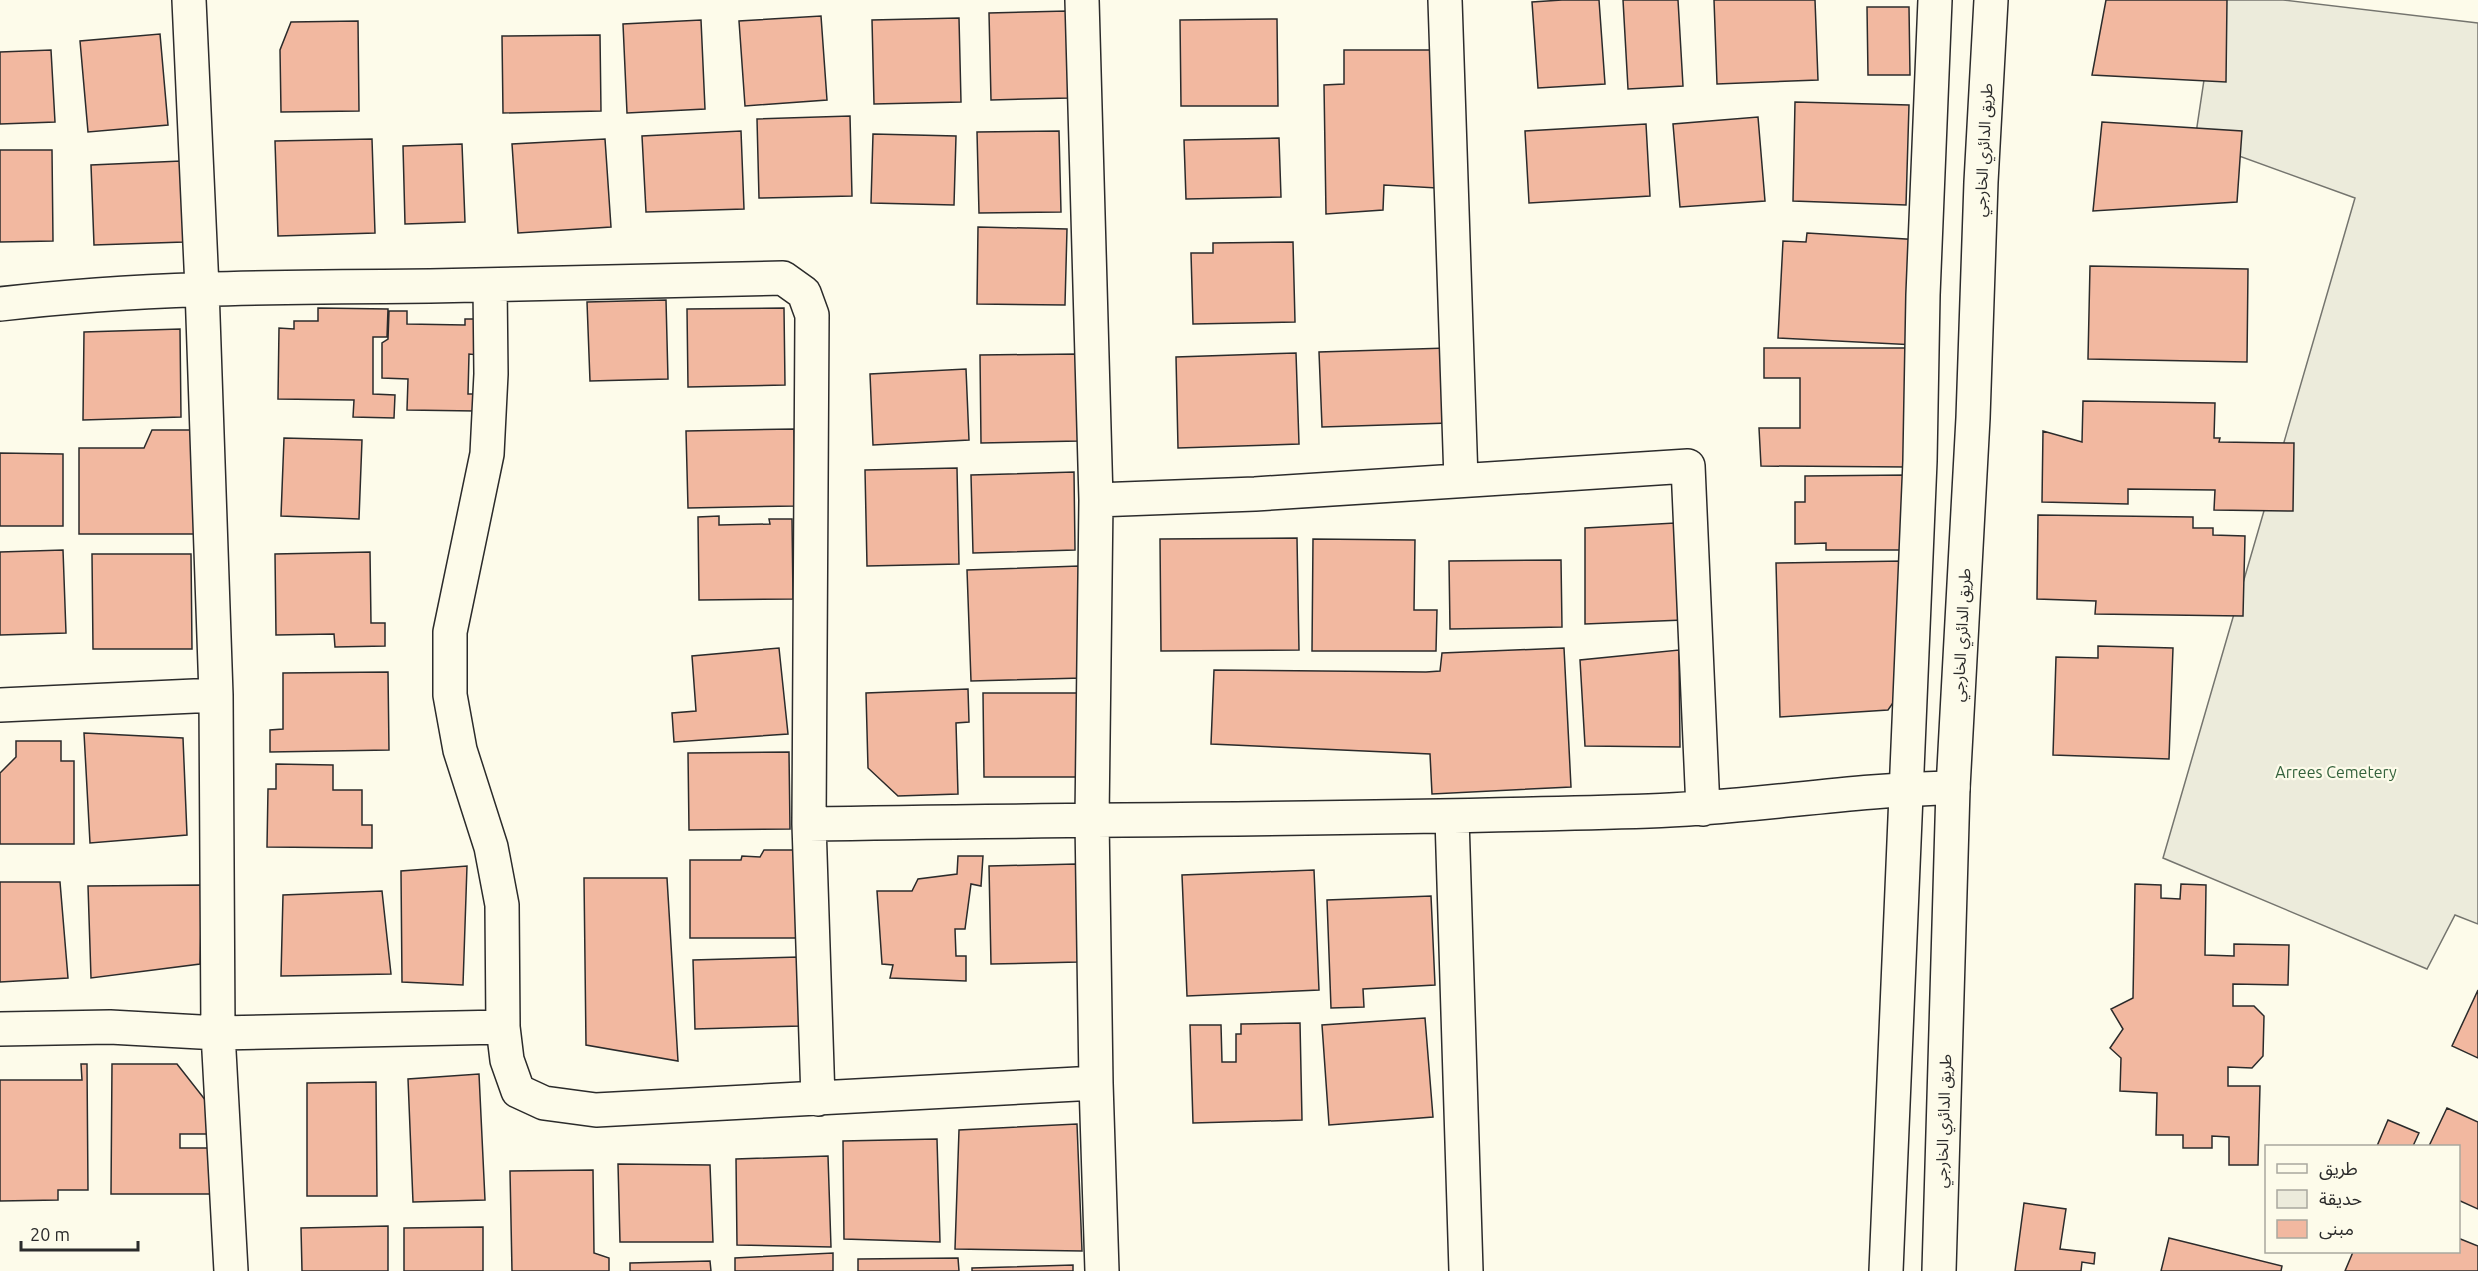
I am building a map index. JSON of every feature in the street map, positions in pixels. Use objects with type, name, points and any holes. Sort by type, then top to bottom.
[{"type":"street","points":[[189,0],[202,288],[216,695],[218,1033],[231,1271]]},
{"type":"street","points":[[1082,0],[1096,500],[1092,819],[1095,1083],[1102,1271]]},
{"type":"street","points":[[1444,0],[1461,480]]},
{"type":"street","points":[[1886,1271],[1907,789],[1935,0]]},
{"type":"street","name":"طريق الدائري الخارجي","points":[[1939,1271],[1953,788],[1973,418],[1981,182],[1991,0]]},
{"type":"street","points":[[0,304],[57,297],[202,288],[490,285],[783,278],[804,293],[812,315],[810,824],[818,1099]]},
{"type":"street","points":[[490,285],[491,374],[488,454],[450,632],[450,695],[460,750],[491,847],[502,905],[503,1027],[507,1060],[518,1091],[544,1103],[596,1110],[1095,1083]]},
{"type":"street","points":[[1096,500],[1256,494],[1688,465],[1703,809]]},
{"type":"street","points":[[0,705],[216,695]]},
{"type":"street","points":[[810,824],[1092,819],[1452,818],[1703,809],[1907,789],[1953,788]]},
{"type":"street","points":[[1452,818],[1466,1271]]},
{"type":"street","points":[[0,1029],[110,1027],[218,1033],[503,1027]]},
{"type":"green space","name":"Arrees Cemetery","points":[[2216,0],[2283,0],[2478,23],[2478,924],[2455,915],[2427,969],[2163,858],[2355,198],[2195,140]]},
{"type":"building","points":[[1599,0],[1605,84],[1538,88],[1532,2]]},
{"type":"building","points":[[1623,0],[1678,0],[1683,86],[1628,89]]},
{"type":"building","points":[[1714,0],[1815,0],[1818,80],[1717,84]]},
{"type":"building","points":[[2106,0],[2227,0],[2226,82],[2092,75]]},
{"type":"building","points":[[1867,7],[1909,7],[1910,75],[1868,75]]},
{"type":"building","points":[[1067,11],[1069,98],[991,100],[989,13]]},
{"type":"building","points":[[821,16],[827,100],[745,106],[739,21]]},
{"type":"building","points":[[959,18],[961,102],[874,104],[872,20]]},
{"type":"building","points":[[1277,19],[1278,106],[1181,106],[1180,20]]},
{"type":"building","points":[[701,20],[705,109],[627,113],[623,24]]},
{"type":"building","points":[[358,21],[359,111],[281,112],[280,50],[291,22]]},
{"type":"building","points":[[160,34],[168,125],[88,132],[80,41]]},
{"type":"building","points":[[600,35],[601,111],[503,113],[502,36]]},
{"type":"building","points":[[51,50],[55,122],[0,124],[0,52]]},
{"type":"building","points":[[1344,50],[1436,50],[1437,188],[1384,185],[1383,210],[1326,214],[1324,85],[1344,84]]},
{"type":"building","points":[[1795,102],[1909,105],[1906,205],[1793,201]]},
{"type":"building","points":[[850,116],[852,196],[759,198],[757,119]]},
{"type":"building","points":[[1758,117],[1765,201],[1680,207],[1673,124]]},
{"type":"building","points":[[2102,122],[2242,131],[2237,202],[2093,211]]},
{"type":"building","points":[[1646,124],[1650,196],[1529,203],[1525,131]]},
{"type":"building","points":[[741,131],[744,209],[646,212],[642,136]]},
{"type":"building","points":[[1059,131],[1061,212],[979,213],[977,132]]},
{"type":"building","points":[[873,134],[956,136],[954,205],[871,203]]},
{"type":"building","points":[[1279,138],[1281,197],[1186,199],[1184,140]]},
{"type":"building","points":[[372,139],[375,233],[278,236],[275,141]]},
{"type":"building","points":[[605,139],[611,227],[518,233],[512,144]]},
{"type":"building","points":[[462,144],[465,222],[405,224],[403,146]]},
{"type":"building","points":[[0,150],[52,150],[53,241],[0,242]]},
{"type":"building","points":[[181,161],[184,242],[94,245],[91,165]]},
{"type":"building","points":[[978,227],[1067,229],[1065,305],[977,304]]},
{"type":"building","points":[[1807,233],[1922,240],[1916,345],[1778,338],[1783,241],[1806,242]]},
{"type":"building","points":[[1293,242],[1295,322],[1193,324],[1191,253],[1213,253],[1213,243]]},
{"type":"building","points":[[2090,266],[2248,269],[2247,362],[2088,359]]},
{"type":"building","points":[[666,300],[668,379],[590,381],[587,302]]},
{"type":"building","points":[[318,308],[388,309],[387,337],[373,337],[373,394],[395,395],[394,418],[353,417],[354,400],[278,399],[279,328],[294,329],[294,321],[318,321]]},
{"type":"building","points":[[784,308],[785,385],[688,387],[687,309]]},
{"type":"building","points":[[389,311],[407,311],[407,324],[465,325],[465,319],[480,319],[479,355],[469,354],[468,394],[475,394],[475,411],[407,410],[408,379],[382,378],[382,343],[388,339]]},
{"type":"building","points":[[180,329],[181,417],[83,420],[84,332]]},
{"type":"building","points":[[1447,348],[1449,423],[1322,427],[1319,352]]},
{"type":"building","points":[[1764,348],[1908,348],[1908,467],[1761,466],[1759,428],[1800,428],[1800,378],[1764,378]]},
{"type":"building","points":[[1296,353],[1299,444],[1178,448],[1176,357]]},
{"type":"building","points":[[1078,354],[1079,441],[981,443],[980,355]]},
{"type":"building","points":[[966,369],[969,440],[873,445],[870,374]]},
{"type":"building","points":[[2083,401],[2215,403],[2214,438],[2220,438],[2219,442],[2294,443],[2293,511],[2214,510],[2215,490],[2128,489],[2128,504],[2042,502],[2043,431],[2082,442]]},
{"type":"building","points":[[794,429],[795,506],[688,508],[686,431]]},
{"type":"building","points":[[152,430],[195,430],[195,534],[79,534],[79,448],[144,448]]},
{"type":"building","points":[[284,438],[362,440],[359,519],[281,516]]},
{"type":"building","points":[[0,453],[63,454],[63,526],[0,526]]},
{"type":"building","points":[[957,468],[959,564],[867,566],[865,470]]},
{"type":"building","points":[[1074,472],[1075,550],[973,553],[971,475]]},
{"type":"building","points":[[1908,475],[1908,550],[1826,550],[1826,543],[1795,544],[1795,502],[1805,502],[1805,476]]},
{"type":"building","points":[[2038,515],[2193,517],[2193,528],[2213,528],[2213,535],[2245,536],[2243,616],[2095,614],[2096,601],[2037,599]]},
{"type":"building","points":[[719,516],[719,525],[770,524],[769,519],[792,519],[793,599],[699,600],[698,517]]},
{"type":"building","points":[[1675,523],[1683,620],[1585,624],[1585,528]]},
{"type":"building","points":[[1297,538],[1299,650],[1161,651],[1160,539]]},
{"type":"building","points":[[1313,539],[1415,540],[1414,610],[1437,610],[1436,651],[1312,651]]},
{"type":"building","points":[[63,550],[66,633],[0,635],[0,552]]},
{"type":"building","points":[[370,552],[371,623],[385,623],[385,646],[335,647],[334,634],[276,635],[275,554]]},
{"type":"building","points":[[92,554],[191,554],[192,649],[93,649]]},
{"type":"building","points":[[1561,560],[1562,627],[1450,629],[1449,561]]},
{"type":"building","points":[[1904,561],[1904,687],[1888,710],[1780,717],[1776,563]]},
{"type":"building","points":[[1079,566],[1082,678],[971,681],[967,570]]},
{"type":"building","points":[[2098,646],[2173,648],[2169,759],[2053,755],[2056,657],[2098,658]]},
{"type":"building","points":[[779,648],[788,734],[674,742],[672,713],[696,711],[692,656]]},
{"type":"building","points":[[1564,648],[1571,787],[1432,794],[1430,754],[1211,744],[1214,670],[1426,672],[1440,671],[1442,653]]},
{"type":"building","points":[[1679,650],[1680,747],[1585,746],[1580,660]]},
{"type":"building","points":[[388,672],[389,750],[270,752],[270,730],[283,729],[283,673]]},
{"type":"building","points":[[968,689],[969,722],[956,723],[958,794],[898,796],[868,768],[866,693]]},
{"type":"building","points":[[983,693],[1078,693],[1079,777],[984,777]]},
{"type":"building","points":[[84,733],[183,738],[187,835],[90,843]]},
{"type":"building","points":[[16,741],[61,741],[61,761],[74,761],[74,844],[0,844],[0,773],[16,757]]},
{"type":"building","points":[[789,752],[790,829],[689,830],[688,753]]},
{"type":"building","points":[[276,764],[333,765],[333,790],[362,790],[362,825],[372,825],[372,848],[267,847],[268,789],[276,789]]},
{"type":"building","points":[[764,850],[795,850],[796,938],[690,938],[690,860],[741,860],[742,856],[760,857]]},
{"type":"building","points":[[958,856],[983,856],[981,886],[971,884],[965,929],[955,929],[956,956],[966,956],[966,981],[890,978],[893,965],[882,964],[877,891],[912,891],[918,879],[957,874]]},
{"type":"building","points":[[1076,864],[1078,962],[991,964],[989,866]]},
{"type":"building","points":[[467,866],[463,985],[402,982],[401,871]]},
{"type":"building","points":[[1314,870],[1319,990],[1187,996],[1182,875]]},
{"type":"building","points":[[584,878],[667,878],[678,1061],[586,1045]]},
{"type":"building","points":[[0,882],[60,882],[68,978],[0,982]]},
{"type":"building","points":[[2135,884],[2161,885],[2161,898],[2180,899],[2181,884],[2206,885],[2205,955],[2234,956],[2234,944],[2289,945],[2288,985],[2233,984],[2233,1006],[2254,1006],[2264,1016],[2263,1056],[2252,1068],[2228,1067],[2228,1086],[2260,1086],[2258,1165],[2229,1165],[2229,1137],[2212,1136],[2212,1148],[2183,1148],[2183,1135],[2156,1135],[2157,1093],[2120,1091],[2121,1058],[2110,1048],[2123,1029],[2111,1009],[2133,998]]},
{"type":"building","points":[[202,885],[200,964],[91,978],[88,886]]},
{"type":"building","points":[[382,891],[391,974],[281,976],[283,895]]},
{"type":"building","points":[[1431,896],[1435,985],[1363,989],[1364,1007],[1331,1008],[1327,900]]},
{"type":"building","points":[[799,957],[801,1026],[695,1029],[693,960]]},
{"type":"building","points":[[2478,990],[2478,1058],[2452,1046]]},
{"type":"building","points":[[1425,1018],[1433,1117],[1329,1125],[1322,1025]]},
{"type":"building","points":[[1300,1023],[1302,1120],[1193,1123],[1190,1025],[1221,1025],[1222,1062],[1236,1062],[1236,1034],[1241,1034],[1241,1024]]},
{"type":"building","points":[[81,1064],[87,1064],[88,1190],[58,1190],[58,1200],[0,1201],[0,1080],[82,1080]]},
{"type":"building","points":[[112,1064],[177,1064],[210,1106],[210,1134],[180,1134],[180,1148],[212,1148],[212,1194],[111,1194]]},
{"type":"building","points":[[479,1074],[485,1200],[413,1202],[408,1079]]},
{"type":"building","points":[[376,1082],[377,1196],[307,1196],[307,1083]]},
{"type":"building","points":[[2447,1108],[2478,1122],[2478,1209],[2460,1201],[2460,1145],[2429,1145]]},
{"type":"building","points":[[2388,1120],[2419,1133],[2413,1145],[2377,1145]]},
{"type":"building","points":[[1077,1124],[1082,1251],[955,1249],[959,1130]]},
{"type":"building","points":[[937,1139],[940,1242],[844,1239],[843,1141]]},
{"type":"building","points":[[828,1156],[831,1247],[737,1245],[736,1159]]},
{"type":"building","points":[[618,1164],[710,1165],[713,1242],[620,1242]]},
{"type":"building","points":[[593,1170],[594,1253],[609,1258],[609,1271],[512,1271],[510,1171]]},
{"type":"building","points":[[2024,1203],[2066,1209],[2060,1249],[2095,1253],[2094,1264],[2082,1262],[2081,1271],[2015,1271]]},
{"type":"building","points":[[388,1226],[388,1271],[302,1271],[301,1228]]},
{"type":"building","points":[[483,1227],[483,1271],[404,1271],[404,1228]]},
{"type":"building","points":[[2169,1238],[2282,1266],[2281,1271],[2161,1271]]},
{"type":"building","points":[[2460,1239],[2478,1246],[2478,1271],[2345,1271],[2353,1253],[2460,1253]]},
{"type":"building","points":[[833,1253],[833,1271],[735,1271],[735,1258]]},
{"type":"building","points":[[958,1258],[959,1271],[858,1271],[858,1259]]},
{"type":"building","points":[[710,1261],[711,1271],[630,1271],[630,1263]]},
{"type":"building","points":[[1073,1265],[1073,1271],[972,1271],[972,1268]]}]
